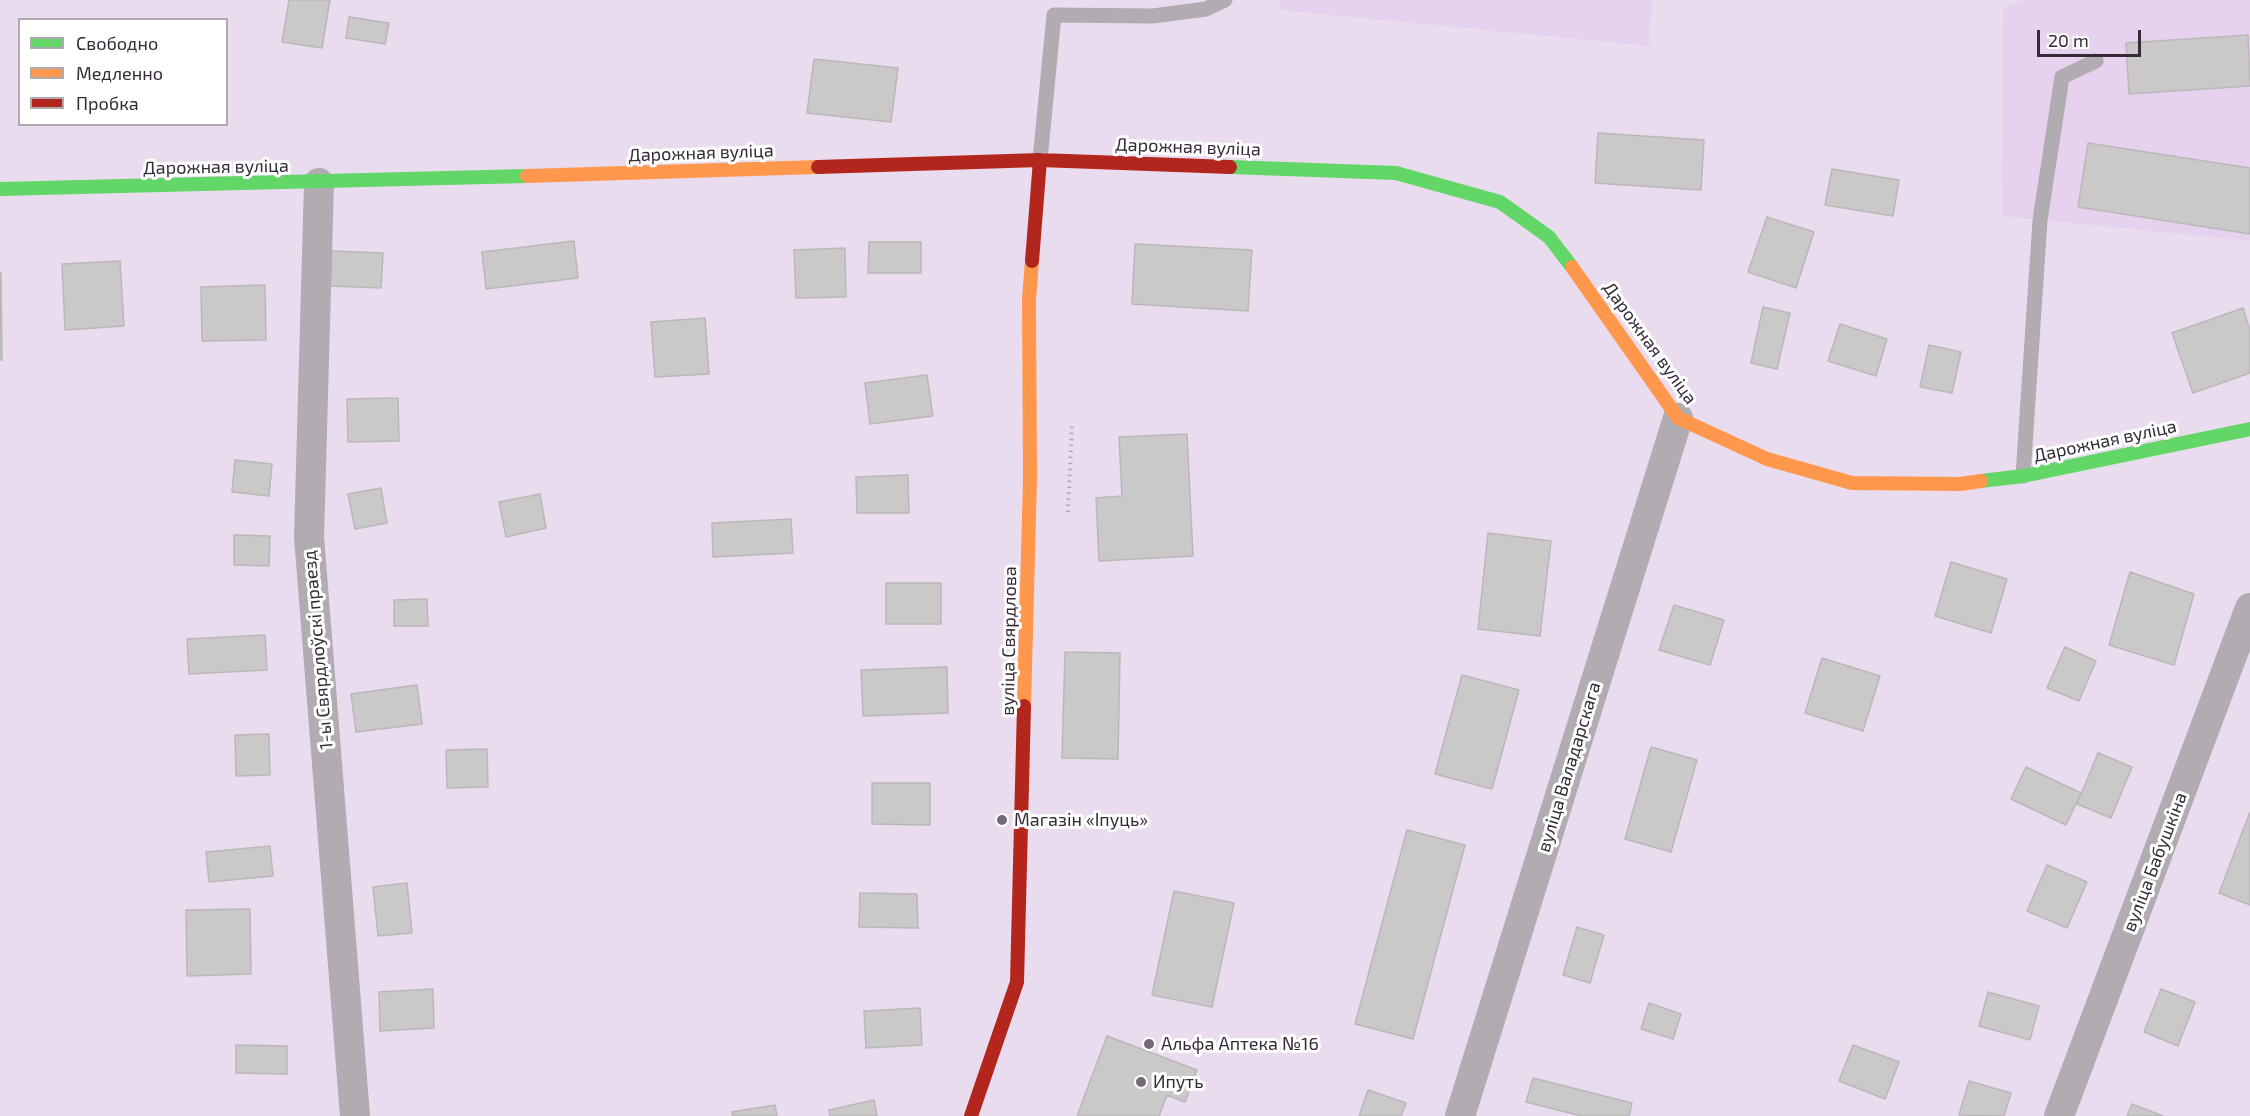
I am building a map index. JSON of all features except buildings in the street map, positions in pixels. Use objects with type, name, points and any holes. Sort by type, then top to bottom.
[{"type":"street","name":"Дарожная вуліца","points":[[0,189],[319,183],[1040,160],[1396,173],[1500,202],[1549,237],[1583,281],[1678,418],[1767,459],[1852,483],[1960,484],[2023,476],[2250,429]]},
{"type":"street","name":"вуліца Свярдлова","points":[[971,1116],[1017,982],[1030,489],[1029,299],[1040,160]]},
{"type":"street","name":"1-ы Свярдлоўскі праезд","points":[[319,183],[309,537],[355,1116]]},
{"type":"street","name":"вуліца Валадарскага","points":[[1460,1116],[1678,418]]},
{"type":"street","name":"вуліца Бабушкіна","points":[[2059,1116],[2250,608]]},
{"type":"lane","points":[[1040,160],[1054,15],[1048,0]]},
{"type":"lane","points":[[1054,15],[1153,16],[1206,9],[1225,0]]},
{"type":"lane","points":[[2023,476],[2040,220],[2062,77],[2096,61]]},
{"type":"path","points":[[1068,512],[1072,426]]},
{"type":"shaded area","points":[[1280,0],[1652,0],[1649,46],[1280,10]]},
{"type":"shaded area","points":[[2023,0],[2250,0],[2250,241],[2002,216],[2003,9]]},
{"type":"traffic: fast","points":[[1230,167],[1396,173],[1500,202],[1549,237],[1572,267]]},
{"type":"traffic: fast","points":[[0,189],[527,176]]},
{"type":"traffic: fast","points":[[1981,481],[2023,476],[2250,429]]},
{"type":"traffic: slow","points":[[527,176],[818,167]]},
{"type":"traffic: slow","points":[[1024,706],[1030,478],[1029,299],[1032,261]]},
{"type":"traffic: slow","points":[[1572,267],[1678,418],[1767,459],[1852,483],[1960,484],[1981,481]]},
{"type":"traffic: jam","points":[[818,167],[1040,160],[1230,167]]},
{"type":"traffic: jam","points":[[1032,261],[1040,160]]},
{"type":"traffic: jam","points":[[971,1116],[1017,982],[1024,706]]},
{"type":"place","name":"Магазін «Іпуць»","points":[[1002,820]]},
{"type":"place","name":"Альфа Аптека №16","points":[[1149,1044]]},
{"type":"place","name":"Ипуть","points":[[1141,1082]]}]
